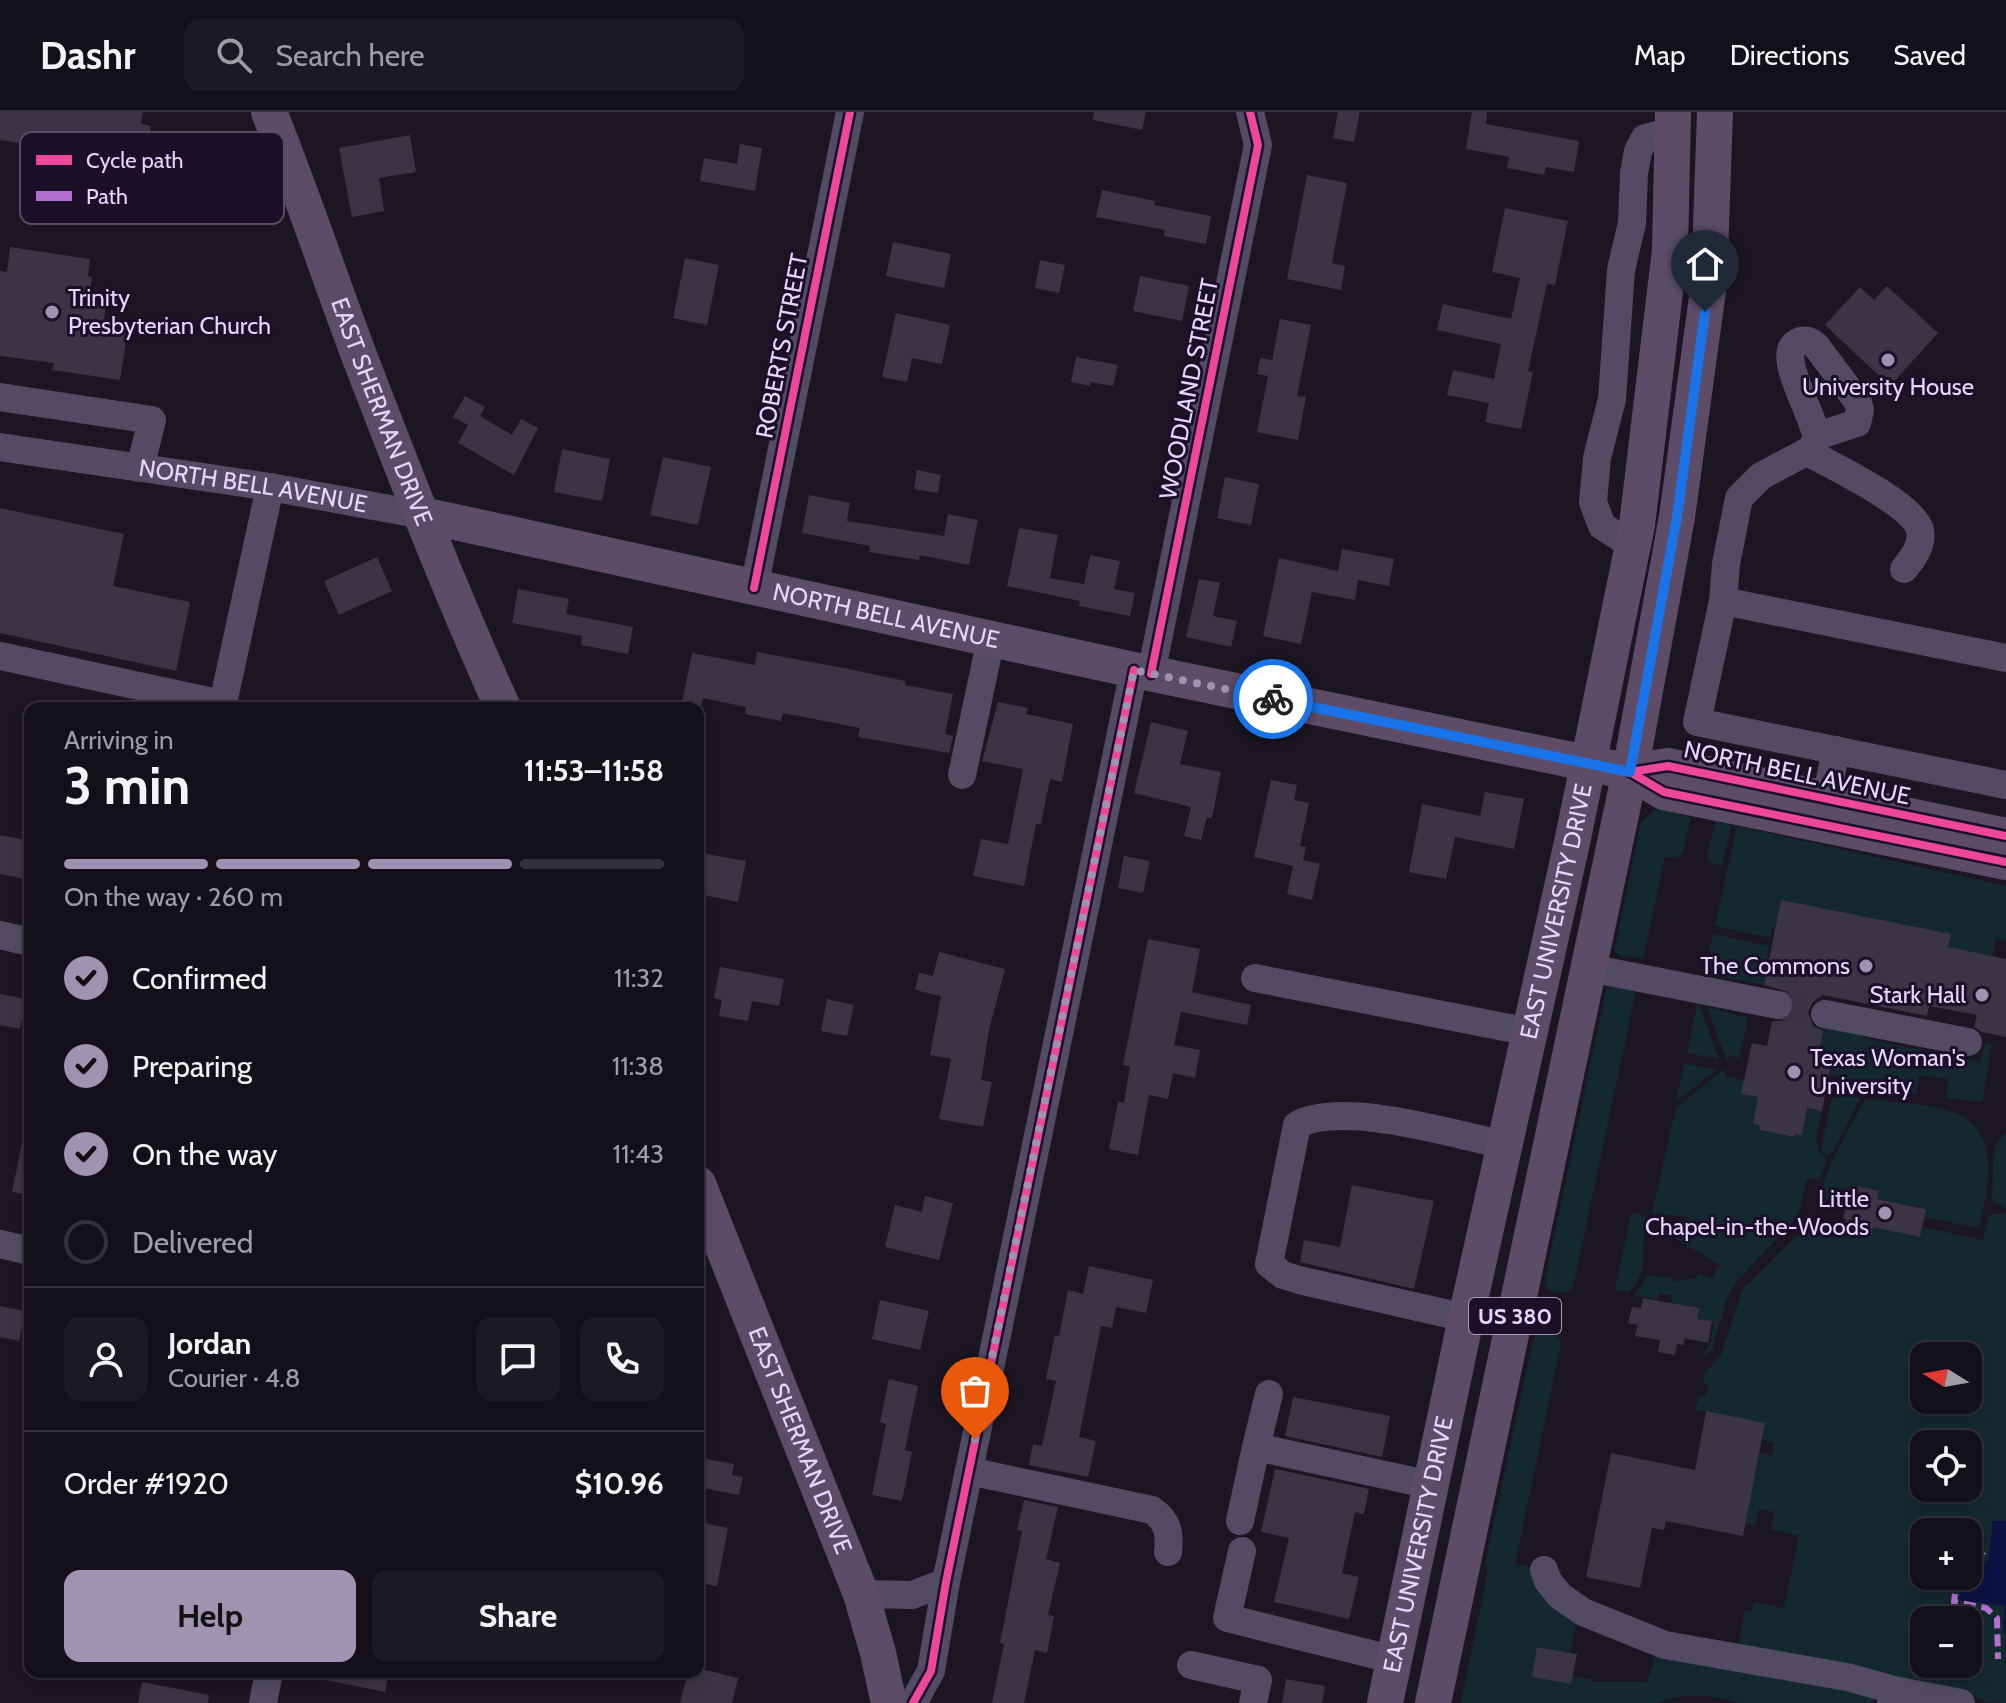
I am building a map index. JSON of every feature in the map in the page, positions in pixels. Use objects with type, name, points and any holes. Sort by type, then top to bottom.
[{"type":"main road","name":"EAST SHERMAN DRIVE","points":[[269,112],[277,132]]},
{"type":"main road","name":"EAST UNIVERSITY DRIVE","points":[[1433,1703],[1630,772],[1677,517],[1709,283],[1715,112]]},
{"type":"main road","name":"EAST UNIVERSITY DRIVE","points":[[1385,1703],[1466,1318],[1589,763],[1632,545],[1670,250],[1673,122]]},
{"type":"main road","name":"EAST SHERMAN DRIVE","points":[[284,149],[360,356],[501,702]]},
{"type":"main road","name":"NORTH BELL AVENUE","points":[[423,515],[1142,672],[1589,763],[1630,772],[1664,792],[2006,862]]},
{"type":"main road","name":"NORTH BELL AVENUE","points":[[1630,772],[1668,766],[2006,836]]},
{"type":"main road","name":"EAST SHERMAN DRIVE","points":[[704,1199],[861,1594],[889,1703]]},
{"type":"street","name":"ROBERTS STREET","points":[[754,588],[850,112]]},
{"type":"street","name":"WOODLAND STREET","points":[[913,1703],[931,1671],[969,1471],[1258,145],[1250,112]]},
{"type":"street","points":[[1632,545],[1602,526],[1593,502],[1597,458],[1612,399],[1621,270],[1632,223],[1638,151],[1645,138],[1673,122]]},
{"type":"street","points":[[0,397],[152,420],[140,468]]},
{"type":"street","points":[[1904,569],[1919,544],[1920,530],[1913,517],[1812,444],[1761,476],[1739,498],[1726,564],[1723,601],[1697,722],[2006,785]]},
{"type":"street","name":"NORTH BELL AVENUE","points":[[0,447],[270,487],[423,515]]},
{"type":"street","points":[[223,702],[270,487]]},
{"type":"street","points":[[1723,601],[2006,658]]},
{"type":"street","points":[[962,775],[991,639]]},
{"type":"street","points":[[0,656],[204,702]]},
{"type":"street","points":[[1826,799],[1836,750]]},
{"type":"street","points":[[0,935],[24,941]]},
{"type":"street","points":[[1589,968],[1778,1005]]},
{"type":"street","points":[[1255,978],[1530,1032]]},
{"type":"street","points":[[1825,1014],[1968,1042]]},
{"type":"street","points":[[1466,1318],[1299,1280],[1283,1275],[1269,1264],[1297,1125],[1309,1119],[1332,1115],[1362,1116],[1505,1145]]},
{"type":"street","points":[[0,1244],[24,1250]]},
{"type":"street","points":[[1240,1521],[1269,1394]]},
{"type":"street","points":[[1256,1447],[1431,1485]]},
{"type":"street","points":[[969,1471],[1152,1510],[1161,1516],[1166,1525],[1168,1552]]},
{"type":"street","points":[[1242,1551],[1227,1618],[1395,1660]]},
{"type":"street","points":[[1544,1570],[1560,1596],[1583,1612],[1665,1645],[1847,1677],[1892,1697],[1961,1703]]},
{"type":"street","points":[[861,1594],[912,1595],[946,1582]]},
{"type":"street","points":[[1191,1665],[1258,1680],[1253,1703]]},
{"type":"street","points":[[263,1703],[268,1678]]},
{"type":"shaded area","points":[[1657,808],[1691,817],[1683,853],[1677,858],[1665,857],[1643,958],[1621,956],[1614,952],[1641,822]]},
{"type":"shaded area","points":[[1715,821],[1731,825],[1722,866],[1709,862],[1707,857]]},
{"type":"shaded area","points":[[1737,826],[2006,886],[2006,941],[1996,939],[1992,957],[1947,953],[1950,934],[1781,901],[1770,938],[1715,926]]},
{"type":"shaded area","points":[[1713,934],[1769,946],[1764,985],[1705,974]]},
{"type":"shaded area","points":[[1610,986],[1636,991],[1572,1289],[1565,1293],[1547,1290],[1545,1279],[1606,990]]},
{"type":"shaded area","points":[[1697,1005],[1700,1006],[1719,1059],[1687,1053]]},
{"type":"shaded area","points":[[1707,1007],[1748,1018],[1739,1058],[1729,1055],[1727,1062]]},
{"type":"shaded area","points":[[1817,1025],[1864,1031],[1863,1038],[1980,1062],[1985,1043],[1992,1044],[1982,1102],[1946,1098],[1948,1079],[1919,1075],[1917,1094],[1840,1081],[1840,1077],[1829,1074],[1832,1059],[1818,1056],[1823,1029]]},
{"type":"shaded area","points":[[1684,1063],[1717,1070],[1676,1101]]},
{"type":"shaded area","points":[[1723,1070],[1725,1076],[1744,1080],[1742,1094],[1758,1097],[1753,1124],[1760,1126],[1759,1130],[1771,1133],[1772,1128],[1794,1137],[1807,1108],[1822,1111],[1815,1143],[1820,1154],[1827,1159],[1820,1180],[1807,1178],[1798,1216],[1736,1282],[1727,1298],[1712,1350],[1703,1356],[1710,1345],[1714,1322],[1697,1319],[1698,1308],[1671,1303],[1672,1295],[1659,1293],[1657,1300],[1639,1295],[1634,1299],[1647,1275],[1670,1278],[1676,1282],[1696,1278],[1698,1273],[1713,1279],[1716,1268],[1722,1266],[1676,1239],[1688,1217],[1652,1213],[1676,1108]]},
{"type":"shaded area","points":[[1837,1094],[1860,1098],[1833,1152],[1824,1155],[1821,1149],[1832,1098],[1836,1098]]},
{"type":"shaded area","points":[[1865,1100],[1934,1107],[1955,1113],[1980,1133],[1986,1147],[1988,1180],[1979,1228],[1924,1217],[1926,1208],[1877,1199],[1879,1191],[1852,1185],[1846,1204],[1829,1201],[1823,1190],[1828,1171]]},
{"type":"shaded area","points":[[2005,1133],[2006,1209],[1992,1200],[1994,1147]]},
{"type":"shaded area","points":[[1631,1213],[1646,1216],[1640,1276],[1628,1292],[1615,1289]]},
{"type":"shaded area","points":[[2006,1214],[2006,1521],[1993,1521],[1989,1558],[1982,1568],[1982,1518],[1910,1518],[1910,1590],[1961,1590],[1960,1600],[2006,1606],[2003,1631],[2006,1630],[2006,1703],[1987,1702],[1967,1693],[1738,1649],[1745,1610],[1752,1610],[1754,1602],[1784,1608],[1799,1536],[1771,1529],[1775,1512],[1759,1509],[1755,1526],[1745,1523],[1759,1453],[1772,1455],[1774,1443],[1762,1440],[1765,1423],[1695,1410],[1699,1397],[1705,1396],[1709,1388],[1704,1382],[1704,1374],[1721,1355],[1743,1289],[1810,1223],[1871,1234],[1873,1227],[1920,1236],[1923,1227],[1983,1240],[1989,1215]]},
{"type":"shaded area","points":[[1539,1332],[1558,1337],[1561,1343],[1515,1564],[1544,1570],[1578,1612],[1570,1653],[1538,1647],[1532,1677],[1571,1684],[1573,1676],[1591,1679],[1591,1682],[1647,1682],[1658,1650],[1851,1684],[1874,1699],[1872,1703],[1738,1703],[1698,1696],[1677,1697],[1658,1703],[1461,1703],[1487,1576],[1486,1559],[1533,1340]]},
{"type":"shaded area","points":[[1993,1521],[2006,1521],[2006,1630],[2003,1633],[2005,1606],[1960,1600],[1961,1590],[1982,1590],[1982,1568],[1989,1558]]},
{"type":"building","points":[[0,112],[143,112],[141,124],[151,126],[150,132],[20,132],[20,143],[0,140]]},
{"type":"building","points":[[1094,112],[1146,112],[1142,130],[1093,120]]},
{"type":"building","points":[[1338,112],[1360,112],[1354,142],[1333,138]]},
{"type":"building","points":[[1472,112],[1487,112],[1486,124],[1579,141],[1574,172],[1546,167],[1544,175],[1507,168],[1509,157],[1466,149]]},
{"type":"building","points":[[410,135],[416,172],[379,178],[384,211],[352,217],[339,148]]},
{"type":"building","points":[[740,144],[762,148],[755,191],[700,181],[704,158],[737,164]]},
{"type":"building","points":[[1307,175],[1347,183],[1332,263],[1345,266],[1341,290],[1287,279]]},
{"type":"building","points":[[1102,190],[1155,201],[1154,205],[1211,216],[1206,244],[1164,236],[1165,230],[1096,217]]},
{"type":"building","points":[[1505,208],[1568,221],[1555,285],[1547,284],[1528,371],[1533,372],[1521,429],[1485,422],[1489,403],[1447,395],[1453,370],[1494,379],[1501,344],[1437,330],[1443,304],[1511,319],[1520,278],[1492,272]]},
{"type":"building","points":[[893,242],[951,254],[944,288],[886,276]]},
{"type":"building","name":"Trinity Presbyterian Church","points":[[10,247],[90,259],[88,276],[92,277],[88,303],[106,306],[104,319],[129,322],[120,380],[52,370],[54,363],[0,356],[0,271],[7,272]]},
{"type":"building","points":[[685,258],[719,265],[707,325],[673,318]]},
{"type":"building","points":[[1040,260],[1065,265],[1059,293],[1035,288]]},
{"type":"building","points":[[1140,276],[1189,286],[1182,321],[1133,311]]},
{"type":"building","name":"University House","points":[[1887,286],[1938,333],[1890,386],[1825,325],[1860,287],[1874,300]]},
{"type":"building","points":[[896,313],[950,325],[942,364],[912,358],[907,382],[882,377]]},
{"type":"building","points":[[1280,319],[1311,325],[1297,396],[1306,397],[1298,440],[1257,432],[1268,376],[1257,374],[1260,358],[1272,360]]},
{"type":"building","points":[[1076,357],[1118,365],[1113,386],[1071,382]]},
{"type":"building","points":[[465,396],[485,407],[480,416],[512,435],[521,419],[538,428],[514,475],[458,443],[468,425],[453,417]]},
{"type":"building","points":[[562,449],[610,459],[602,501],[554,492]]},
{"type":"building","points":[[663,457],[711,467],[698,525],[650,515]]},
{"type":"building","points":[[917,470],[941,475],[938,493],[914,489]]},
{"type":"building","points":[[1225,477],[1259,484],[1251,525],[1217,518]]},
{"type":"building","points":[[809,495],[850,503],[847,521],[944,536],[948,514],[978,520],[969,565],[920,555],[919,560],[869,552],[870,546],[802,533]]},
{"type":"building","points":[[0,508],[124,534],[113,586],[190,602],[176,671],[0,633]]},
{"type":"building","points":[[1019,528],[1058,535],[1050,578],[1084,584],[1090,555],[1120,561],[1114,589],[1135,593],[1130,616],[1079,606],[1080,601],[1007,586]]},
{"type":"building","points":[[1342,549],[1394,559],[1389,586],[1358,580],[1355,600],[1312,592],[1301,644],[1263,636],[1279,558],[1338,571]]},
{"type":"building","points":[[377,557],[392,591],[339,615],[324,581]]},
{"type":"building","points":[[1199,579],[1220,583],[1213,616],[1237,621],[1231,647],[1186,637]]},
{"type":"building","points":[[518,589],[569,599],[566,614],[633,627],[628,654],[581,645],[582,636],[512,623]]},
{"type":"building","points":[[757,652],[905,681],[905,685],[953,694],[945,734],[953,736],[949,753],[858,737],[860,728],[783,713],[781,721],[745,714],[746,707],[703,698],[702,702],[682,702],[692,653],[755,665]]},
{"type":"building","points":[[998,702],[1028,708],[1026,714],[1073,724],[1062,782],[1050,779],[1041,824],[1036,824],[1024,886],[973,876],[981,839],[1008,844],[1023,769],[982,761]]},
{"type":"building","points":[[1151,722],[1188,731],[1180,764],[1221,772],[1212,818],[1207,817],[1201,840],[1184,836],[1191,807],[1134,793]]},
{"type":"building","points":[[1271,780],[1297,785],[1294,800],[1309,803],[1300,846],[1306,847],[1303,860],[1320,864],[1312,900],[1287,894],[1293,866],[1254,857]]},
{"type":"building","points":[[1485,792],[1524,799],[1514,849],[1455,837],[1446,879],[1409,872],[1422,804],[1480,816]]},
{"type":"building","points":[[0,835],[24,840],[24,879],[0,874]]},
{"type":"building","points":[[704,854],[746,861],[738,902],[704,895]]},
{"type":"building","points":[[1124,856],[1150,861],[1143,893],[1118,888]]},
{"type":"building","name":"The Commons","points":[[1781,900],[1951,934],[1948,947],[2006,959],[2006,1037],[1974,1027],[1977,1015],[1929,1006],[1927,1016],[1823,995],[1813,1002],[1808,1012],[1813,1026],[1823,1031],[1818,1056],[1832,1059],[1822,1111],[1807,1108],[1802,1135],[1795,1134],[1795,1137],[1759,1130],[1760,1126],[1753,1124],[1758,1097],[1741,1094],[1752,1043],[1767,1046],[1772,1021],[1784,1021],[1791,1016],[1795,1007],[1789,992],[1764,985]]},
{"type":"building","points":[[1148,939],[1200,949],[1192,992],[1251,1005],[1247,1025],[1181,1012],[1174,1045],[1200,1050],[1195,1078],[1173,1073],[1168,1099],[1149,1095],[1138,1155],[1109,1149],[1118,1102],[1124,1103],[1130,1066],[1123,1065]]},
{"type":"building","points":[[939,952],[1005,969],[989,1030],[981,1080],[992,1082],[983,1127],[939,1119],[951,1059],[930,1055],[941,996],[915,990],[919,973],[933,976]]},
{"type":"building","points":[[720,967],[784,979],[779,1006],[752,1001],[748,1021],[719,1016],[722,1000],[714,998]]},
{"type":"building","points":[[0,994],[24,999],[20,1029],[0,1025]]},
{"type":"building","points":[[827,999],[854,1005],[847,1036],[821,1031]]},
{"type":"building","points":[[22,1143],[24,1143],[24,1194],[12,1192]]},
{"type":"building","points":[[1352,1185],[1434,1201],[1414,1289],[1300,1262],[1304,1240],[1340,1247]]},
{"type":"building","name":"Little Chapel-in-the-Woods","points":[[1852,1185],[1879,1191],[1877,1199],[1926,1209],[1920,1237],[1873,1227],[1872,1234],[1843,1228]]},
{"type":"building","points":[[925,1196],[953,1203],[939,1260],[885,1247],[895,1205],[922,1212]]},
{"type":"building","points":[[1089,1266],[1153,1280],[1146,1313],[1116,1307],[1112,1328],[1101,1326],[1079,1437],[1096,1441],[1088,1477],[1029,1465],[1033,1444],[1042,1446],[1056,1381],[1046,1379],[1068,1290],[1083,1294]]},
{"type":"building","points":[[1643,1298],[1699,1308],[1697,1319],[1712,1321],[1708,1343],[1684,1338],[1684,1345],[1677,1344],[1675,1355],[1658,1352],[1660,1340],[1635,1336],[1638,1325],[1628,1323],[1632,1307],[1641,1308]]},
{"type":"building","points":[[880,1300],[929,1311],[920,1350],[872,1339]]},
{"type":"building","points":[[0,1306],[24,1311],[19,1341],[0,1337]]},
{"type":"building","points":[[889,1379],[918,1386],[905,1450],[912,1452],[902,1501],[872,1495],[886,1424],[880,1422]]},
{"type":"building","points":[[1293,1397],[1390,1416],[1382,1457],[1285,1436]]},
{"type":"building","points":[[1706,1411],[1765,1423],[1743,1536],[1666,1521],[1664,1530],[1652,1528],[1640,1588],[1586,1577],[1611,1453],[1695,1470]]},
{"type":"building","points":[[704,1459],[734,1464],[732,1475],[743,1477],[739,1495],[704,1488]]},
{"type":"building","points":[[1275,1469],[1369,1489],[1364,1514],[1355,1512],[1342,1573],[1359,1577],[1349,1619],[1274,1602],[1289,1538],[1261,1532]]},
{"type":"building","points":[[1024,1500],[1058,1507],[1046,1559],[1060,1563],[1048,1615],[1054,1616],[1047,1653],[1035,1650],[1024,1703],[992,1703],[1004,1644],[1000,1643],[1022,1531],[1017,1530]]},
{"type":"building","points":[[704,1523],[728,1528],[717,1586],[704,1584]]},
{"type":"building","points":[[1537,1647],[1577,1654],[1571,1684],[1532,1677]]},
{"type":"building","points":[[704,1670],[738,1678],[732,1703],[680,1703],[686,1678],[704,1678]]},
{"type":"building","points":[[326,1678],[388,1678],[385,1692]]},
{"type":"building","points":[[1286,1679],[1325,1686],[1322,1703],[1282,1703]]},
{"type":"building","points":[[142,1682],[209,1695],[208,1703],[138,1703]]},
{"type":"tunnel","points":[[1778,1005],[1825,1014]]},
{"type":"marked path","points":[[1955,1590],[1954,1602],[1986,1608],[1997,1618],[1998,1659]]},
{"type":"cycle path","points":[[754,588],[850,112]]},
{"type":"cycle path","points":[[1151,674],[1258,145],[1250,112]]},
{"type":"cycle path","points":[[913,1703],[931,1671],[946,1582],[1134,670]]},
{"type":"cycle path","points":[[1630,772],[1668,766],[2006,836]]},
{"type":"cycle path","points":[[1630,772],[1664,792],[2006,862]]},
{"type":"way so far","points":[[975,1439],[1134,670],[1273,699]]},
{"type":"place","name":"Trinity Presbyterian Church","points":[[52,312]]},
{"type":"place","name":"University House","points":[[1888,360]]},
{"type":"place","name":"The Commons","points":[[1866,966]]},
{"type":"place","name":"Stark Hall","points":[[1982,995]]},
{"type":"place","name":"Texas Woman's University","points":[[1794,1072]]},
{"type":"place","name":"Little Chapel-in-the-Woods","points":[[1885,1213]]},
{"type":"route","points":[[1273,699],[1630,772],[1677,517],[1705,312]]}]
